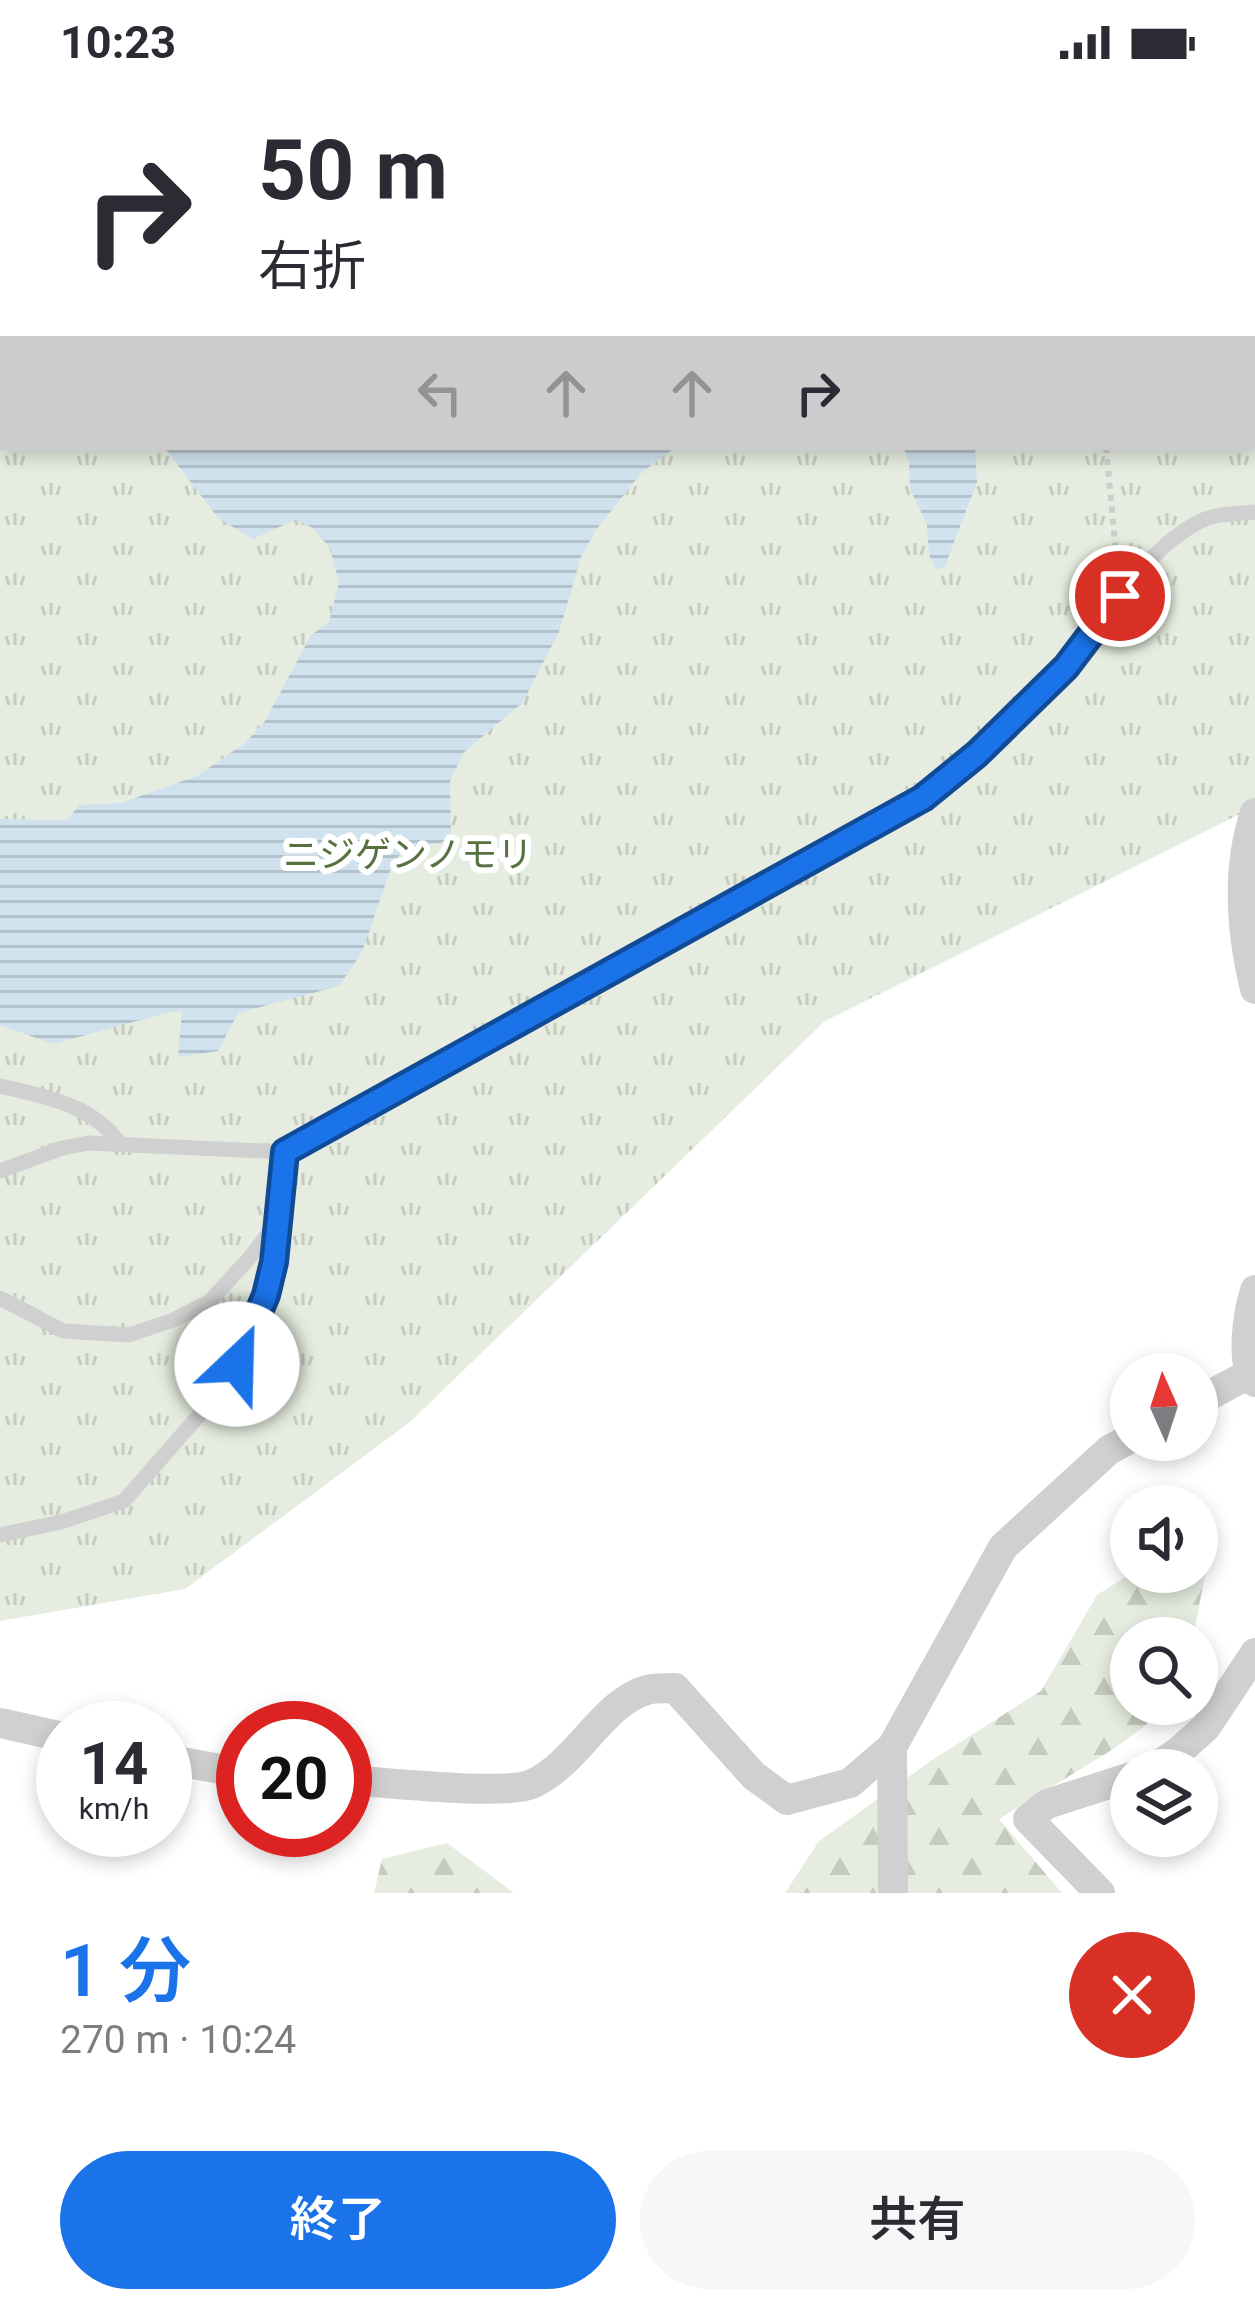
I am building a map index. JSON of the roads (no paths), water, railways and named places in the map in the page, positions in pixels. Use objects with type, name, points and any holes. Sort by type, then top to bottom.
[{"type":"street","points":[[1255,813],[1241,889],[1255,989]]},
{"type":"street","points":[[1218,1393],[1252,1378],[1247,1314],[1255,1290]]},
{"type":"street","points":[[372,1782],[530,1786],[572,1757],[616,1706],[647,1689],[675,1688],[754,1776],[787,1800],[850,1783],[892,1748],[1003,1547],[1110,1449]]},
{"type":"street","points":[[1181,1749],[1205,1727],[1255,1653]]},
{"type":"street","points":[[0,1724],[36,1731]]},
{"type":"street","points":[[892,1748],[893,1893]]},
{"type":"street","points":[[1100,1893],[1028,1819],[1047,1804],[1110,1784]]},
{"type":"lane","points":[[0,1171],[62,1148],[89,1144],[285,1152],[923,798],[977,754],[1066,667],[1166,544],[1205,518],[1255,512]]},
{"type":"lane","points":[[0,1087],[74,1107],[109,1128],[121,1144]]},
{"type":"lane","points":[[0,1535],[124,1501],[215,1397],[237,1364],[266,1295],[285,1152]]},
{"type":"lane","points":[[0,1298],[63,1331],[129,1336],[209,1302],[278,1220]]},
{"type":"water","points":[[166,450],[672,450],[642,472],[596,530],[581,557],[559,632],[523,702],[463,753],[450,782],[451,837],[405,848],[392,865],[362,952],[339,986],[238,1013],[218,1051],[178,1057],[182,1011],[53,1044],[0,1025],[0,819],[67,820],[79,805],[121,803],[197,776],[245,743],[265,721],[311,635],[329,622],[339,582],[330,548],[313,528],[295,520],[253,539],[218,518]]},
{"type":"water","points":[[904,450],[975,450],[977,482],[945,566],[936,570],[929,555],[927,524],[910,489]]},
{"type":"park label","name":"ニジゲンノモリ","points":[[408,855]]}]
